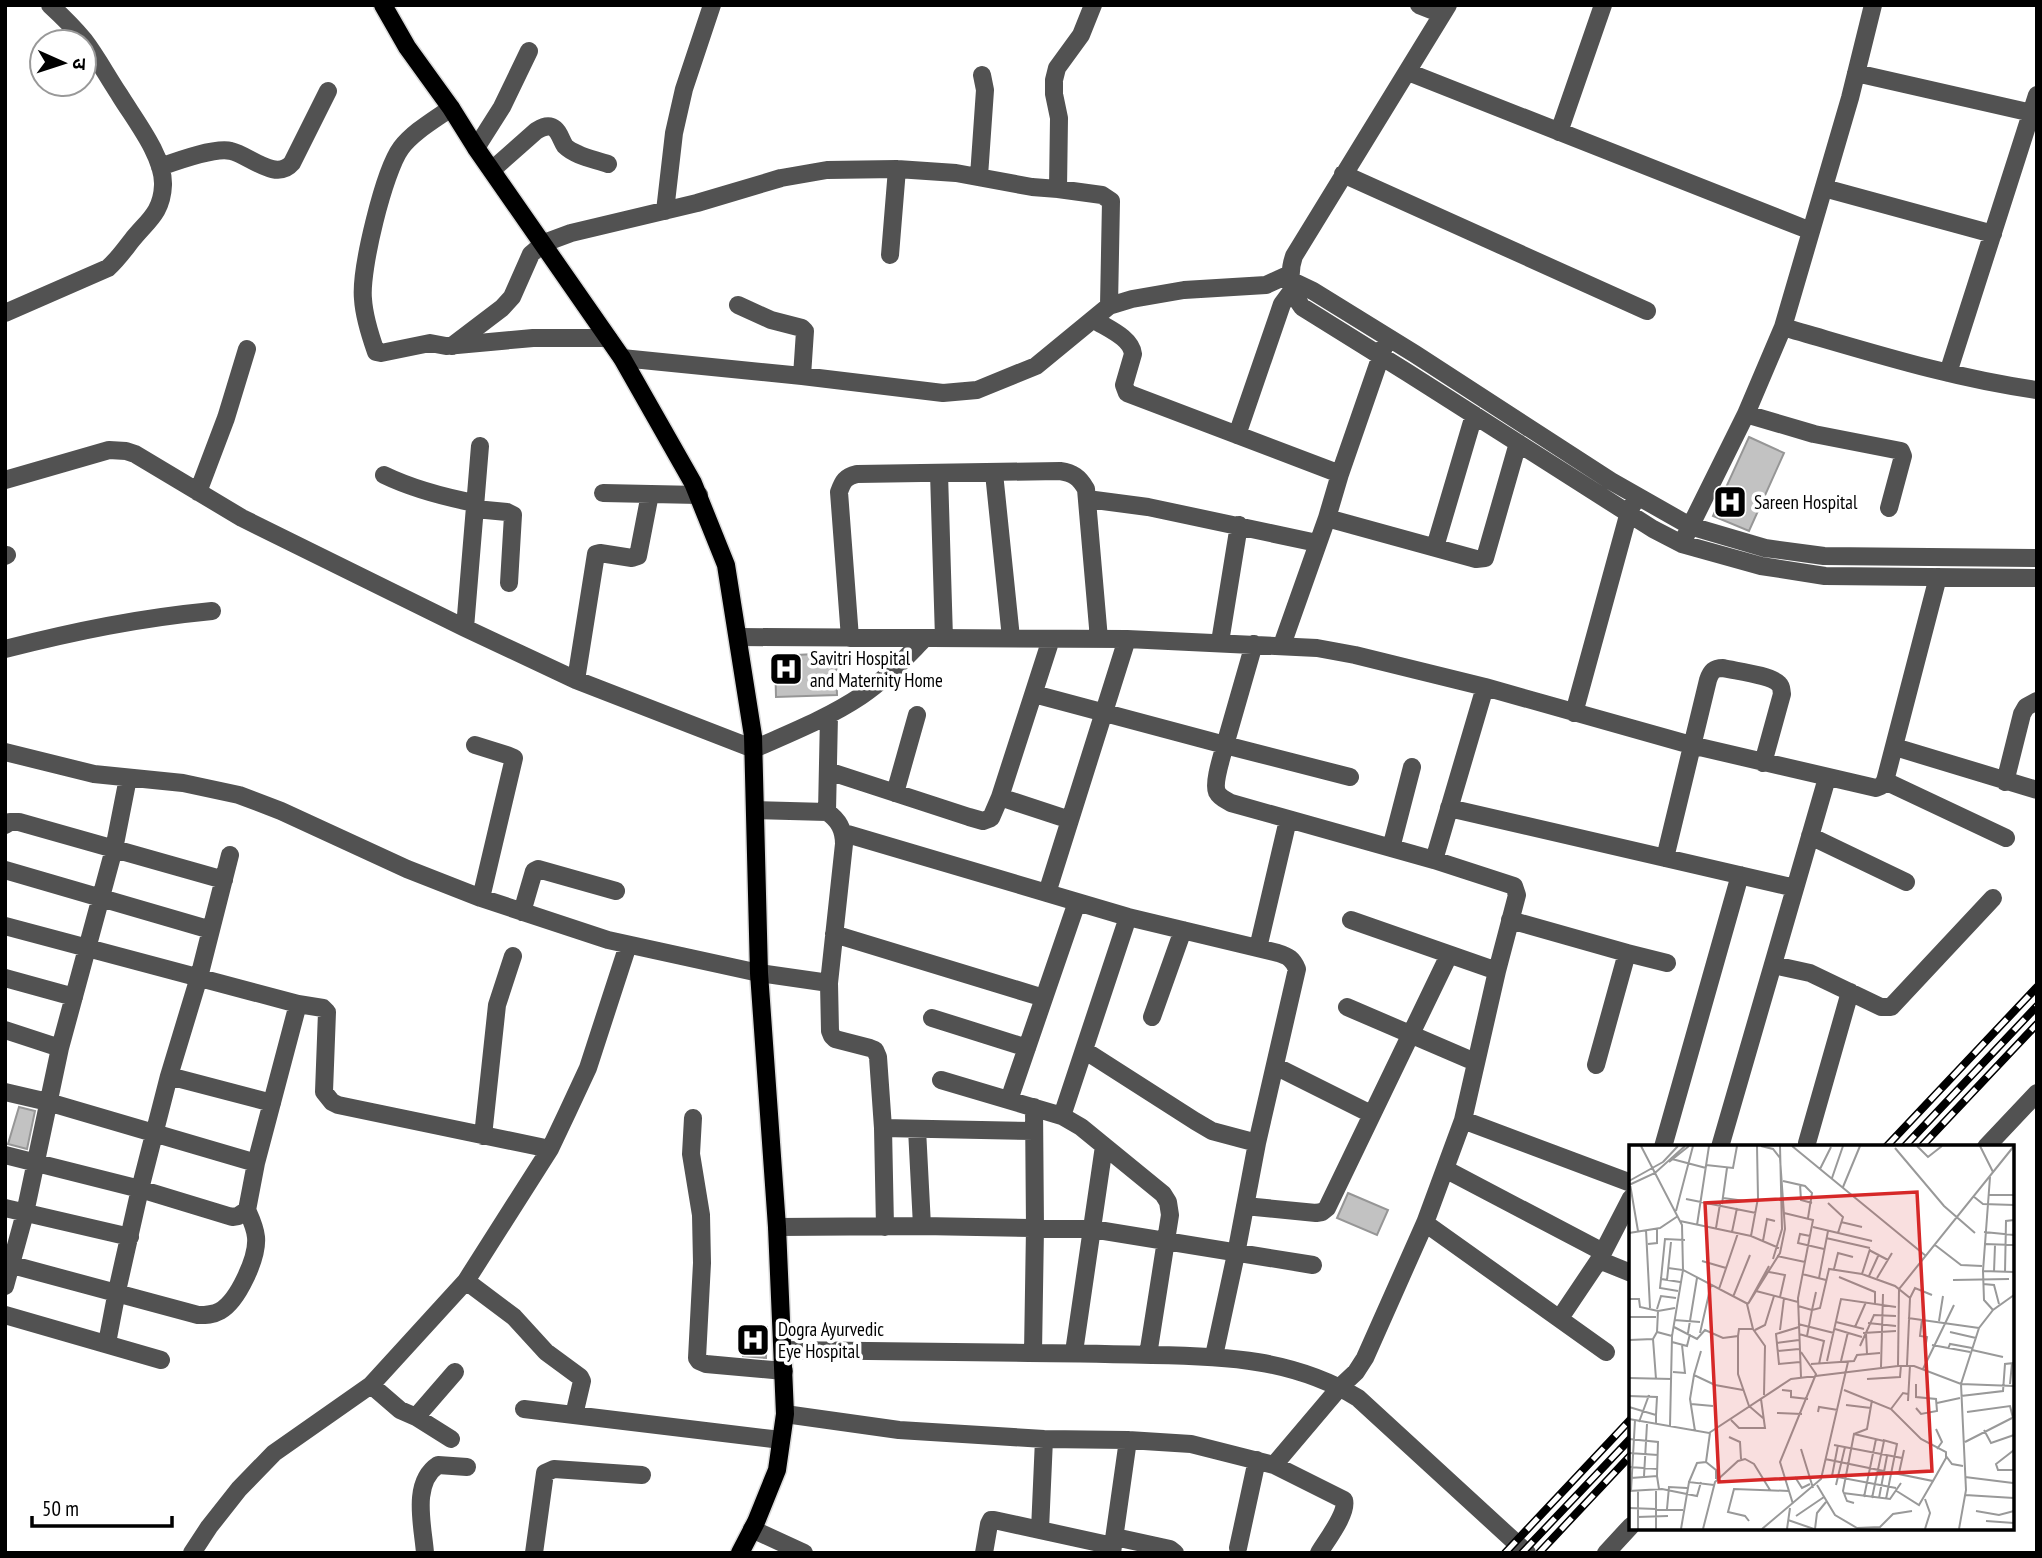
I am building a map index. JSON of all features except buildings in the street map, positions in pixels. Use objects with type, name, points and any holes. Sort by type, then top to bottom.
[{"type":"main road","points":[[383,5],[407,47],[622,358],[693,482],[726,565],[754,749],[760,973],[777,1227],[785,1414],[776,1470],[740,1553]]},
{"type":"street","points":[[5,313],[108,268],[117,261],[152,219],[163,184],[160,167],[148,142],[89,48],[50,5]]},
{"type":"street","points":[[665,211],[674,133],[681,100],[712,5]]},
{"type":"street","points":[[1058,190],[1059,118],[1054,80],[1057,68],[1081,35],[1093,5]]},
{"type":"street","points":[[1419,5],[1445,10],[1294,256],[1294,298],[1302,307],[1518,443],[1633,504],[1690,526],[1765,548],[1824,556],[2037,558]]},
{"type":"street","points":[[1559,131],[1603,5]]},
{"type":"street","points":[[1682,544],[1745,414],[1783,327],[1873,5]]},
{"type":"street","points":[[476,148],[502,107],[529,51]]},
{"type":"street","points":[[1408,72],[1811,231]]},
{"type":"street","points":[[1856,73],[2032,125]]},
{"type":"street","points":[[979,176],[985,90],[982,75]]},
{"type":"street","points":[[160,167],[226,150],[277,171],[284,170],[292,163],[328,91]]},
{"type":"street","points":[[1948,373],[2032,125],[2037,95]]},
{"type":"street","points":[[451,108],[408,140],[391,163],[370,241],[362,298],[377,353],[430,343],[452,346],[533,338],[608,338]]},
{"type":"street","points":[[492,170],[536,131],[549,126],[554,128],[565,146],[573,152],[607,164]]},
{"type":"street","points":[[452,346],[502,308],[512,296],[531,254],[544,243],[571,233],[697,203],[781,178],[827,170],[897,169],[979,176],[1032,187],[1102,195],[1111,201],[1109,306]]},
{"type":"street","points":[[890,256],[897,169]]},
{"type":"street","points":[[1343,174],[1647,311]]},
{"type":"street","points":[[1824,188],[1993,234]]},
{"type":"street","points":[[1237,435],[1282,304],[1293,282]]},
{"type":"street","points":[[622,358],[943,393],[977,390],[1036,366],[1109,306],[1184,290],[1293,282],[1387,337],[1633,504],[1653,529],[1682,544],[1761,566],[1825,576],[2037,578]]},
{"type":"street","points":[[738,305],[805,331],[802,376]]},
{"type":"street","points":[[1093,319],[1126,341],[1133,349],[1124,386],[1127,393],[1340,474]]},
{"type":"street","points":[[1783,327],[1948,373],[1999,385],[2037,390]]},
{"type":"street","points":[[1282,645],[1387,337]]},
{"type":"street","points":[[198,492],[226,418],[247,349]]},
{"type":"street","points":[[1745,414],[1814,434],[1901,451],[1903,456],[1889,508]]},
{"type":"street","points":[[1435,547],[1474,415]]},
{"type":"street","points":[[1327,518],[1476,559],[1485,558],[1518,443]]},
{"type":"street","points":[[465,628],[480,446]]},
{"type":"street","points":[[5,480],[109,450],[135,454],[275,535],[465,628],[576,680],[754,749],[829,715],[861,696],[934,638],[939,473]]},
{"type":"street","points":[[850,638],[839,492],[843,480],[857,474],[1059,471],[1071,473],[1081,480],[1086,489],[1100,639]]},
{"type":"street","points":[[994,473],[1011,638]]},
{"type":"street","points":[[384,475],[404,485],[513,515],[509,583]]},
{"type":"street","points":[[603,493],[699,495]]},
{"type":"street","points":[[576,680],[596,554],[632,558],[638,556],[650,494]]},
{"type":"street","points":[[1087,499],[1148,507],[1317,543]]},
{"type":"street","points":[[1574,713],[1633,504]]},
{"type":"street","points":[[1220,642],[1238,525]]},
{"type":"street","points":[[739,638],[1127,639],[1317,648],[1355,654],[1485,687],[1691,745],[1876,788],[1885,781],[1895,747],[1938,577]]},
{"type":"street","points":[[5,649],[102,625],[156,616],[212,611]]},
{"type":"street","points":[[828,771],[983,821],[991,818],[1051,639]]},
{"type":"street","points":[[1047,893],[1127,639]]},
{"type":"street","points":[[1238,1548],[1265,1463],[1356,1372],[1365,1359],[1425,1223],[1463,1120],[1517,895],[1514,886],[1434,859],[1288,820],[1224,799],[1217,791],[1217,782],[1254,644]]},
{"type":"street","points":[[1665,858],[1691,745],[1711,672],[1716,668],[1769,679],[1781,687],[1782,694],[1763,762]]},
{"type":"street","points":[[1434,859],[1485,687]]},
{"type":"street","points":[[1034,694],[1350,777]]},
{"type":"street","points":[[2005,782],[2022,714],[2030,702],[2037,701]]},
{"type":"street","points":[[827,812],[829,715]]},
{"type":"street","points":[[895,793],[917,715]]},
{"type":"street","points":[[475,746],[514,758],[481,898]]},
{"type":"street","points":[[1895,747],[2037,790]]},
{"type":"street","points":[[5,752],[94,774],[183,783],[239,795],[281,811],[407,869],[481,898],[628,946],[760,973],[829,983]]},
{"type":"street","points":[[1391,848],[1412,767]]},
{"type":"street","points":[[5,1286],[8,1263],[25,1213],[60,1048],[114,849],[128,778]]},
{"type":"street","points":[[1721,1145],[1827,778]]},
{"type":"street","points":[[1885,781],[2006,838]]},
{"type":"street","points":[[1000,797],[1070,820]]},
{"type":"street","points":[[1449,808],[1795,888]]},
{"type":"street","points":[[755,810],[827,812],[834,817],[844,833],[829,983],[832,1036],[870,1048],[877,1054],[883,1128],[885,1227]]},
{"type":"street","points":[[1258,948],[1288,820]]},
{"type":"street","points":[[5,825],[19,822],[224,880]]},
{"type":"street","points":[[844,833],[1128,917],[1288,956],[1294,961],[1297,969],[1257,1143],[1214,1356]]},
{"type":"street","points":[[1810,836],[1906,882]]},
{"type":"street","points":[[107,1343],[140,1189],[230,855]]},
{"type":"street","points":[[522,912],[532,876],[538,869],[616,891]]},
{"type":"street","points":[[5,870],[211,930]]},
{"type":"street","points":[[1664,1145],[1740,875]]},
{"type":"street","points":[[1773,965],[1800,970],[1881,1007],[1891,1007],[1993,898]]},
{"type":"street","points":[[1009,1100],[1077,902]]},
{"type":"street","points":[[1062,1116],[1128,917]]},
{"type":"street","points":[[1351,920],[1497,971]]},
{"type":"street","points":[[1510,920],[1667,963]]},
{"type":"street","points":[[5,926],[298,1004],[323,1008],[327,1012],[324,1092],[331,1102],[550,1149]]},
{"type":"street","points":[[1152,1017],[1183,930]]},
{"type":"street","points":[[834,934],[1044,998]]},
{"type":"street","points":[[192,1553],[239,1489],[274,1453],[371,1385],[466,1280],[550,1149],[588,1068],[628,946]]},
{"type":"street","points":[[1596,1065],[1627,953]]},
{"type":"street","points":[[1245,1206],[1322,1212],[1327,1208],[1449,955]]},
{"type":"street","points":[[484,1136],[498,1005],[513,956]]},
{"type":"street","points":[[5,978],[74,997]]},
{"type":"street","points":[[1807,1143],[1850,992]]},
{"type":"street","points":[[8,1263],[198,1315],[211,1315],[222,1310],[232,1301],[254,1254],[256,1236],[247,1210],[256,1163],[298,1004]]},
{"type":"street","points":[[1347,1007],[1475,1062]]},
{"type":"street","points":[[932,1018],[1027,1048]]},
{"type":"street","points":[[5,1030],[60,1048]]},
{"type":"street","points":[[1084,1050],[1195,1121],[1212,1130],[1257,1143]]},
{"type":"street","points":[[1275,1066],[1371,1114]]},
{"type":"street","points":[[169,1076],[272,1103]]},
{"type":"street","points":[[941,1080],[1062,1116],[1081,1127],[1163,1194],[1171,1209],[1149,1355]]},
{"type":"street","points":[[5,1092],[256,1163]]},
{"type":"street","points":[[1988,1145],[2037,1093]]},
{"type":"street","points":[[1033,1353],[1034,1107]]},
{"type":"street","points":[[694,1118],[691,1154],[701,1215],[702,1263],[697,1358],[699,1362],[706,1364],[784,1371]]},
{"type":"street","points":[[1463,1120],[1629,1182]]},
{"type":"street","points":[[883,1128],[1034,1131]]},
{"type":"street","points":[[917,1129],[922,1226]]},
{"type":"street","points":[[1074,1352],[1104,1146]]},
{"type":"street","points":[[5,1155],[140,1189],[232,1217],[247,1210]]},
{"type":"street","points":[[1445,1169],[1629,1272]]},
{"type":"street","points":[[1560,1318],[1601,1256],[1629,1202]]},
{"type":"street","points":[[5,1208],[130,1237]]},
{"type":"street","points":[[1425,1223],[1606,1352]]},
{"type":"street","points":[[777,1227],[1092,1229],[1313,1265]]},
{"type":"street","points":[[466,1280],[514,1317],[546,1352],[580,1377],[582,1381],[574,1415]]},
{"type":"street","points":[[5,1315],[161,1360]]},
{"type":"street","points":[[783,1350],[1214,1356],[1283,1367],[1315,1376],[1358,1398],[1527,1553]]},
{"type":"street","points":[[416,1417],[454,1372]]},
{"type":"street","points":[[371,1385],[400,1410],[451,1439]]},
{"type":"street","points":[[524,1409],[781,1440]]},
{"type":"street","points":[[785,1414],[899,1430],[1191,1444],[1265,1463],[1344,1500],[1346,1505],[1343,1513],[1319,1553]]},
{"type":"street","points":[[1040,1530],[1044,1438]]},
{"type":"street","points":[[1113,1545],[1128,1440]]},
{"type":"street","points":[[425,1553],[420,1515],[429,1474],[438,1465],[467,1467]]},
{"type":"street","points":[[534,1553],[545,1473],[554,1469],[642,1475]]},
{"type":"street","points":[[984,1553],[991,1520],[1113,1545],[1170,1549],[1175,1553]]},
{"type":"street","points":[[1606,1553],[1629,1528]]},
{"type":"street","points":[[752,1529],[804,1553]]},
{"type":"railway","points":[[1888,1145],[2037,987]]},
{"type":"railway","points":[[1906,1145],[2037,1006]]},
{"type":"railway","points":[[1923,1145],[2037,1024]]},
{"type":"railway","points":[[1505,1553],[1629,1421]]},
{"type":"railway","points":[[1522,1553],[1629,1440]]},
{"type":"railway","points":[[1539,1553],[1629,1457]]},
{"type":"place","name":"Sareen Hospital","points":[[1730,502]]},
{"type":"place","name":"Savitri Hospital and Maternity Home","points":[[786,669]]},
{"type":"place","name":"Dogra Ayurvedic Eye Hospital","points":[[753,1340]]}]
